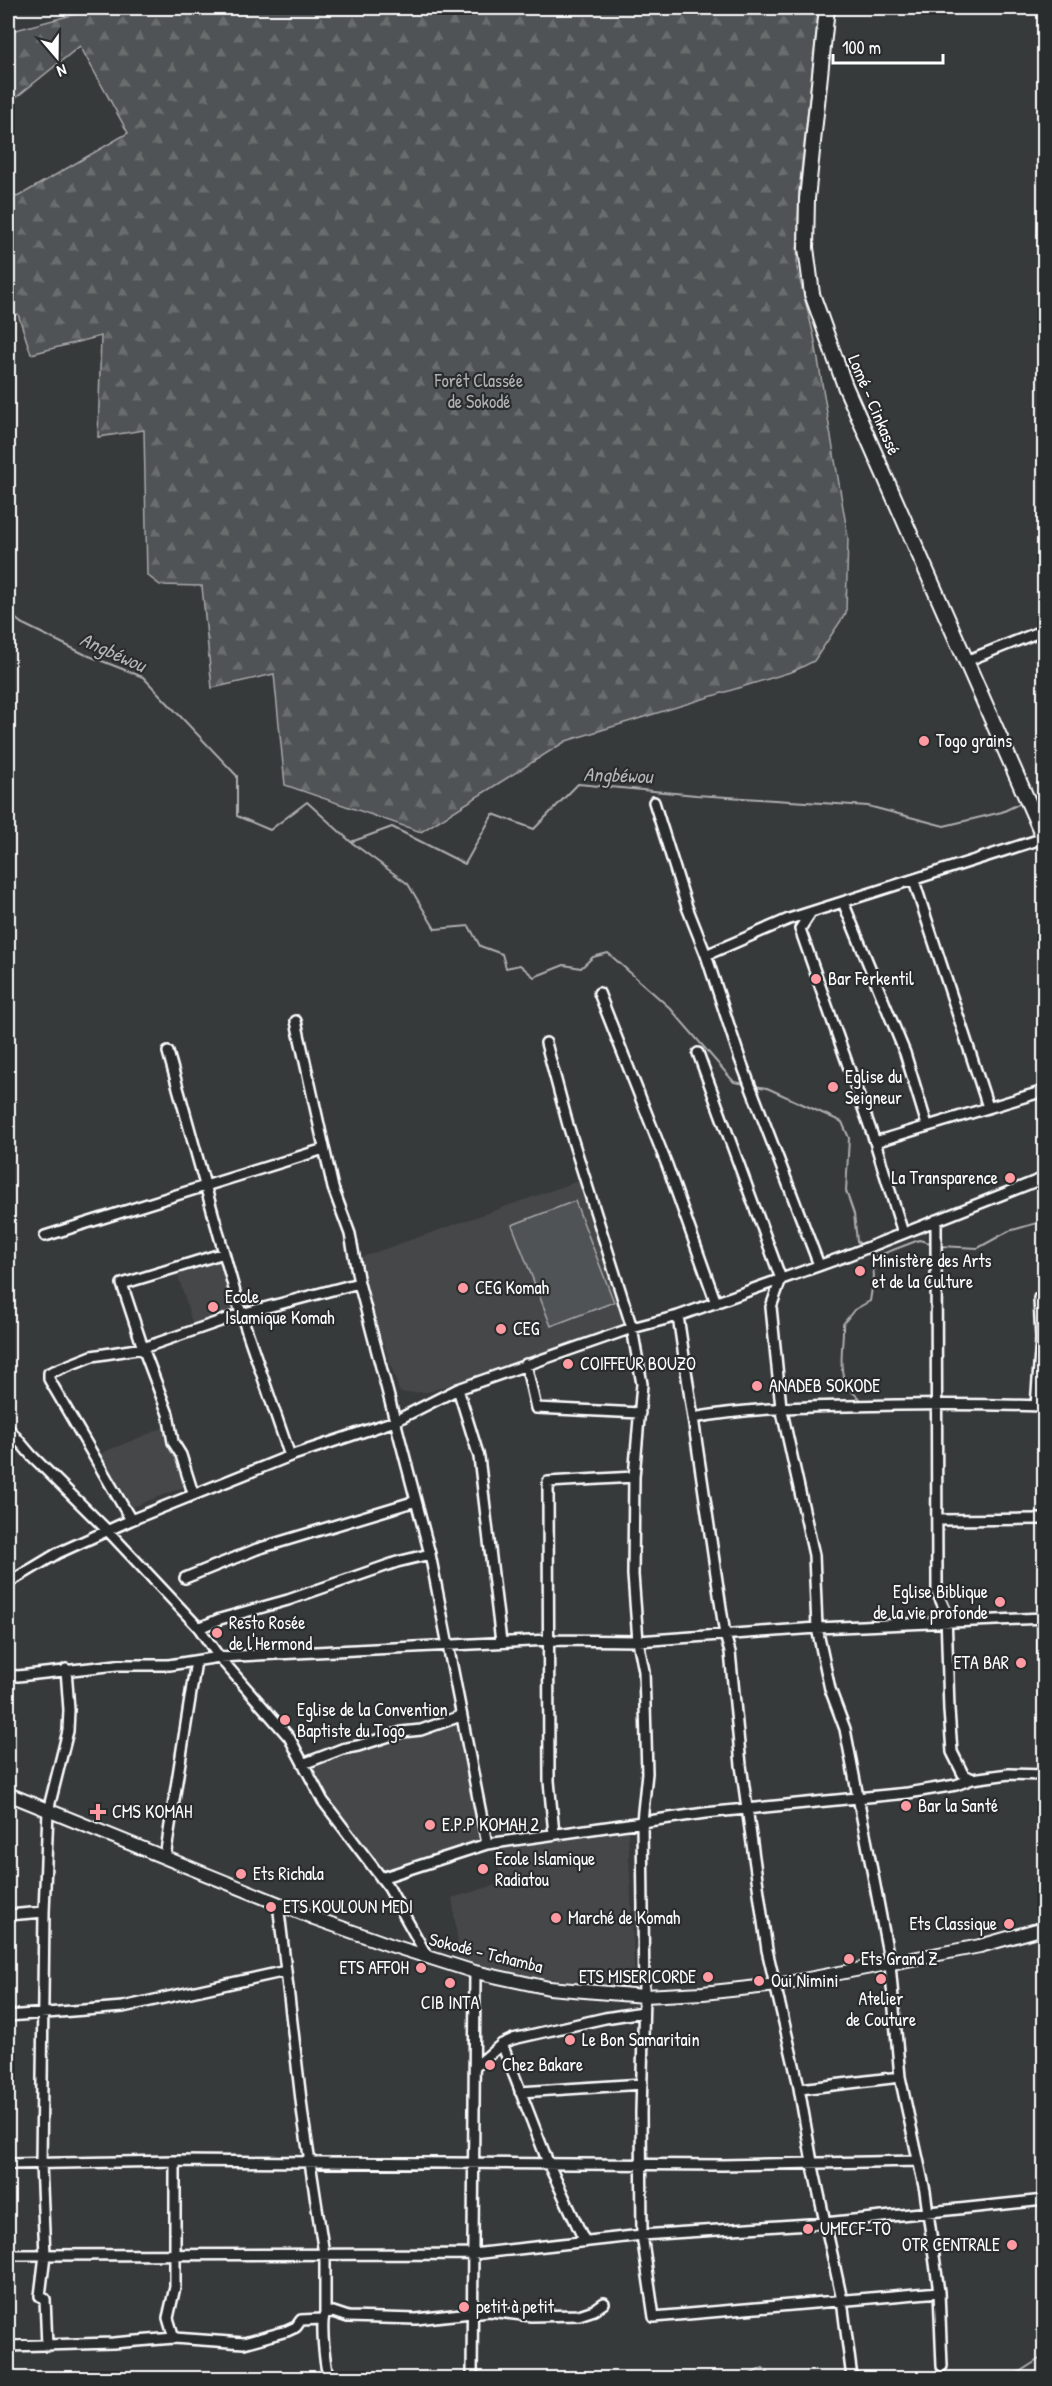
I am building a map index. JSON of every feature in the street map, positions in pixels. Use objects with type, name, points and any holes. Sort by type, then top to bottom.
[{"type":"highway","name":"Lomé - Cinkassé","points":[[827,8],[807,199],[806,248],[812,294],[845,386],[1044,838]]},
{"type":"main road","name":"Sokodé - Tchamba","points":[[8,1794],[278,1902],[428,1958],[475,1972],[549,1988],[644,1996],[702,1993],[777,1985],[1044,1936]]},
{"type":"main road","name":"Sokodé - Tchamba","points":[[981,1946],[1044,1928]]},
{"type":"street","points":[[966,661],[1044,630]]},
{"type":"street","points":[[654,802],[687,907],[706,955],[740,1059],[819,1265]]},
{"type":"street","points":[[706,955],[789,919],[1044,838]]},
{"type":"street","points":[[914,881],[988,1107]]},
{"type":"street","points":[[843,902],[906,1053],[927,1125]]},
{"type":"street","points":[[800,929],[811,912]]},
{"type":"street","points":[[789,919],[800,929],[875,1142],[903,1233]]},
{"type":"street","points":[[599,993],[667,1165],[716,1303]]},
{"type":"street","points":[[296,1021],[333,1188],[350,1234],[359,1284],[430,1554],[487,1844]]},
{"type":"street","points":[[546,1043],[568,1125],[632,1328],[642,1384],[634,1477],[633,1575],[638,1641],[644,1671],[647,1773],[642,1821],[644,1996],[642,2235],[654,2316],[939,2292]]},
{"type":"street","points":[[168,1052],[241,1314],[290,1456]]},
{"type":"street","points":[[698,1053],[781,1279],[771,1306],[781,1407],[814,1555],[817,1628],[830,1689],[844,1729],[890,1964],[900,2077],[928,2211],[939,2292],[942,2366]]},
{"type":"street","points":[[875,1142],[1044,1091]]},
{"type":"street","points":[[45,1236],[324,1149]]},
{"type":"street","points":[[8,1583],[58,1553],[193,1493],[290,1456],[395,1421],[458,1389],[632,1328],[716,1303],[864,1249],[1044,1178]]},
{"type":"street","points":[[936,1220],[937,1592],[946,1612],[952,1752],[963,1774],[972,1779]]},
{"type":"street","points":[[193,1493],[184,1463],[173,1442],[160,1393],[142,1348],[122,1284],[224,1253]]},
{"type":"street","points":[[131,1520],[49,1379],[49,1373],[92,1356],[142,1348],[241,1314],[359,1284]]},
{"type":"street","points":[[693,1418],[781,1407],[937,1403],[1040,1406],[1043,1339],[1039,1298]]},
{"type":"street","points":[[678,1316],[724,1635],[730,1652],[747,1809],[767,1950],[800,2089],[812,2162],[842,2300],[852,2379]]},
{"type":"street","points":[[526,1364],[536,1408],[640,1413]]},
{"type":"street","points":[[458,1389],[479,1457],[501,1642]]},
{"type":"street","points":[[8,1428],[31,1455],[108,1531],[198,1628],[219,1657],[289,1737],[323,1801],[389,1888],[428,1958]]},
{"type":"street","points":[[554,1834],[549,1781],[548,1482],[634,1477]]},
{"type":"street","points":[[185,1578],[257,1549],[416,1501]]},
{"type":"street","points":[[937,1520],[1044,1519]]},
{"type":"street","points":[[198,1628],[220,1619],[288,1600],[359,1574],[430,1554]]},
{"type":"street","points":[[8,1675],[18,1676],[117,1665],[169,1665],[219,1657],[449,1644],[549,1640],[638,1641],[817,1628],[1044,1618],[1044,1692]]},
{"type":"street","points":[[165,1857],[196,1661]]},
{"type":"street","points":[[47,2346],[45,2299],[40,2296],[45,2255],[41,2164],[44,1912],[48,1811],[68,1731],[66,1669]]},
{"type":"street","points":[[303,1764],[342,1749],[402,1732],[421,1730],[461,1716]]},
{"type":"street","points":[[381,1878],[487,1844],[642,1821],[956,1785],[972,1779],[1009,1774],[1044,1775]]},
{"type":"street","points":[[278,1902],[310,2163],[325,2260],[323,2355],[329,2379]]},
{"type":"street","points":[[8,1915],[44,1912]]},
{"type":"street","points":[[8,2016],[123,2007],[286,1971]]},
{"type":"street","points":[[472,2379],[475,1972]]},
{"type":"street","points":[[475,2067],[502,2044],[513,2039],[643,2012]]},
{"type":"street","points":[[502,2044],[549,2165],[585,2241]]},
{"type":"street","points":[[800,2089],[900,2077]]},
{"type":"street","points":[[520,2091],[642,2084]]},
{"type":"street","points":[[8,2164],[175,2161],[723,2165],[918,2161]]},
{"type":"street","points":[[174,2338],[168,2319],[175,2287],[175,2161]]},
{"type":"street","points":[[8,2255],[473,2253],[642,2235],[825,2223],[1044,2200]]},
{"type":"street","points":[[8,2346],[47,2346],[174,2338],[244,2343],[287,2331],[296,2327],[301,2320],[333,2312],[348,2317],[416,2319],[489,2311],[531,2316],[579,2315],[594,2310],[604,2303]]},
{"type":"shaded area","name":"CEG Komah","points":[[578,1181],[626,1325],[428,1392],[400,1393],[370,1303],[362,1257]]},
{"type":"shaded area","points":[[220,1259],[236,1311],[193,1326],[177,1272]]},
{"type":"shaded area","points":[[165,1427],[189,1485],[130,1508],[99,1454]]},
{"type":"shaded area","points":[[459,1723],[479,1841],[385,1872],[330,1801],[305,1764]]},
{"type":"shaded area","name":"Marché de Komah","points":[[628,1831],[635,1988],[531,1977],[460,1960],[452,1898],[502,1883],[494,1847]]},
{"type":"green space","name":"Forêt Classée de Sokodé","points":[[98,8],[819,8],[799,191],[797,268],[814,336],[848,537],[846,613],[814,661],[794,671],[566,741],[421,832],[285,785],[274,674],[212,688],[202,586],[160,585],[147,575],[144,430],[98,437],[101,336],[31,354],[18,314],[8,316],[8,199],[19,196],[128,133],[80,46],[8,104],[8,32]]},
{"type":"green space","points":[[575,1201],[614,1302],[551,1326],[512,1225]]},
{"type":"waterway","name":"Angbéwou","points":[[8,612],[21,623],[84,654],[143,677],[237,776],[237,816],[270,830],[307,802],[351,842],[392,827],[465,864],[493,814],[534,829],[578,784],[696,795],[868,806],[944,826],[1002,812],[1023,802]]},
{"type":"waterway","name":"Angbéwou","points":[[1031,798],[1044,790]]},
{"type":"waterway","points":[[351,842],[408,884],[435,929],[469,926],[480,946],[502,954],[506,968],[520,965],[534,977],[564,965],[581,968],[593,957],[608,953],[670,1008],[734,1082],[746,1084]]},
{"type":"waterway","points":[[754,1086],[767,1088],[842,1122],[849,1138],[846,1191],[854,1214],[857,1241],[862,1246]]},
{"type":"waterway","points":[[940,1246],[978,1248],[1009,1231],[1044,1221]]},
{"type":"waterway","points":[[866,1251],[872,1258],[919,1240],[934,1244]]},
{"type":"waterway","points":[[865,1403],[847,1386],[842,1372],[843,1324],[854,1310],[870,1301],[874,1276],[872,1258]]},
{"type":"waterway","points":[[1010,2378],[1044,2356]]},
{"type":"waterway","points":[[743,2378],[763,2368],[773,2378]]},
{"type":"place","name":"Togo grains","points":[[924,741]]},
{"type":"place","name":"Bar Ferkentil","points":[[816,979]]},
{"type":"place","name":"Eglise du Seigneur","points":[[833,1087]]},
{"type":"place","name":"La Transparence","points":[[1010,1178]]},
{"type":"place","name":"Ministère des Arts et de la Culture","points":[[860,1271]]},
{"type":"place","name":"CEG Komah","points":[[463,1288]]},
{"type":"place","name":"Ecole Islamique Komah","points":[[213,1307]]},
{"type":"place","name":"CEG","points":[[501,1329]]},
{"type":"place","name":"COIFFEUR BOUZO","points":[[568,1364]]},
{"type":"place","name":"ANADEB SOKODE","points":[[757,1386]]},
{"type":"place","name":"Eglise Biblique de la vie profonde","points":[[1000,1602]]},
{"type":"place","name":"Resto Rosée de l'Hermond","points":[[217,1633]]},
{"type":"place","name":"ETA BAR","points":[[1021,1663]]},
{"type":"place","name":"Eglise de la Convention Baptiste du Togo","points":[[285,1720]]},
{"type":"place","name":"Bar la Santé","points":[[906,1806]]},
{"type":"place","name":"CMS KOMAH","points":[[98,1812]]},
{"type":"place","name":"E.P.P KOMAH 2","points":[[430,1825]]},
{"type":"place","name":"Ecole Islamique Radiatou","points":[[483,1869]]},
{"type":"place","name":"Ets Richala","points":[[241,1874]]},
{"type":"place","name":"ETS KOULOUN MEDI","points":[[271,1907]]},
{"type":"place","name":"Marché de Komah","points":[[556,1918]]},
{"type":"place","name":"Ets Classique","points":[[1009,1924]]},
{"type":"place","name":"Ets Grand Z","points":[[849,1959]]},
{"type":"place","name":"ETS AFFOH","points":[[421,1968]]},
{"type":"place","name":"ETS MISERICORDE","points":[[708,1977]]},
{"type":"place","name":"Atelier de Couture","points":[[881,1979]]},
{"type":"place","name":"Oui Nimini","points":[[759,1981]]},
{"type":"place","name":"CIB INTA","points":[[450,1983]]},
{"type":"place","name":"Le Bon Samaritain","points":[[570,2040]]},
{"type":"place","name":"Chez Bakare","points":[[490,2065]]},
{"type":"place","name":"UMECF-TO","points":[[808,2229]]},
{"type":"place","name":"OTR CENTRALE","points":[[1012,2245]]},
{"type":"place","name":"petit à petit","points":[[464,2307]]}]
